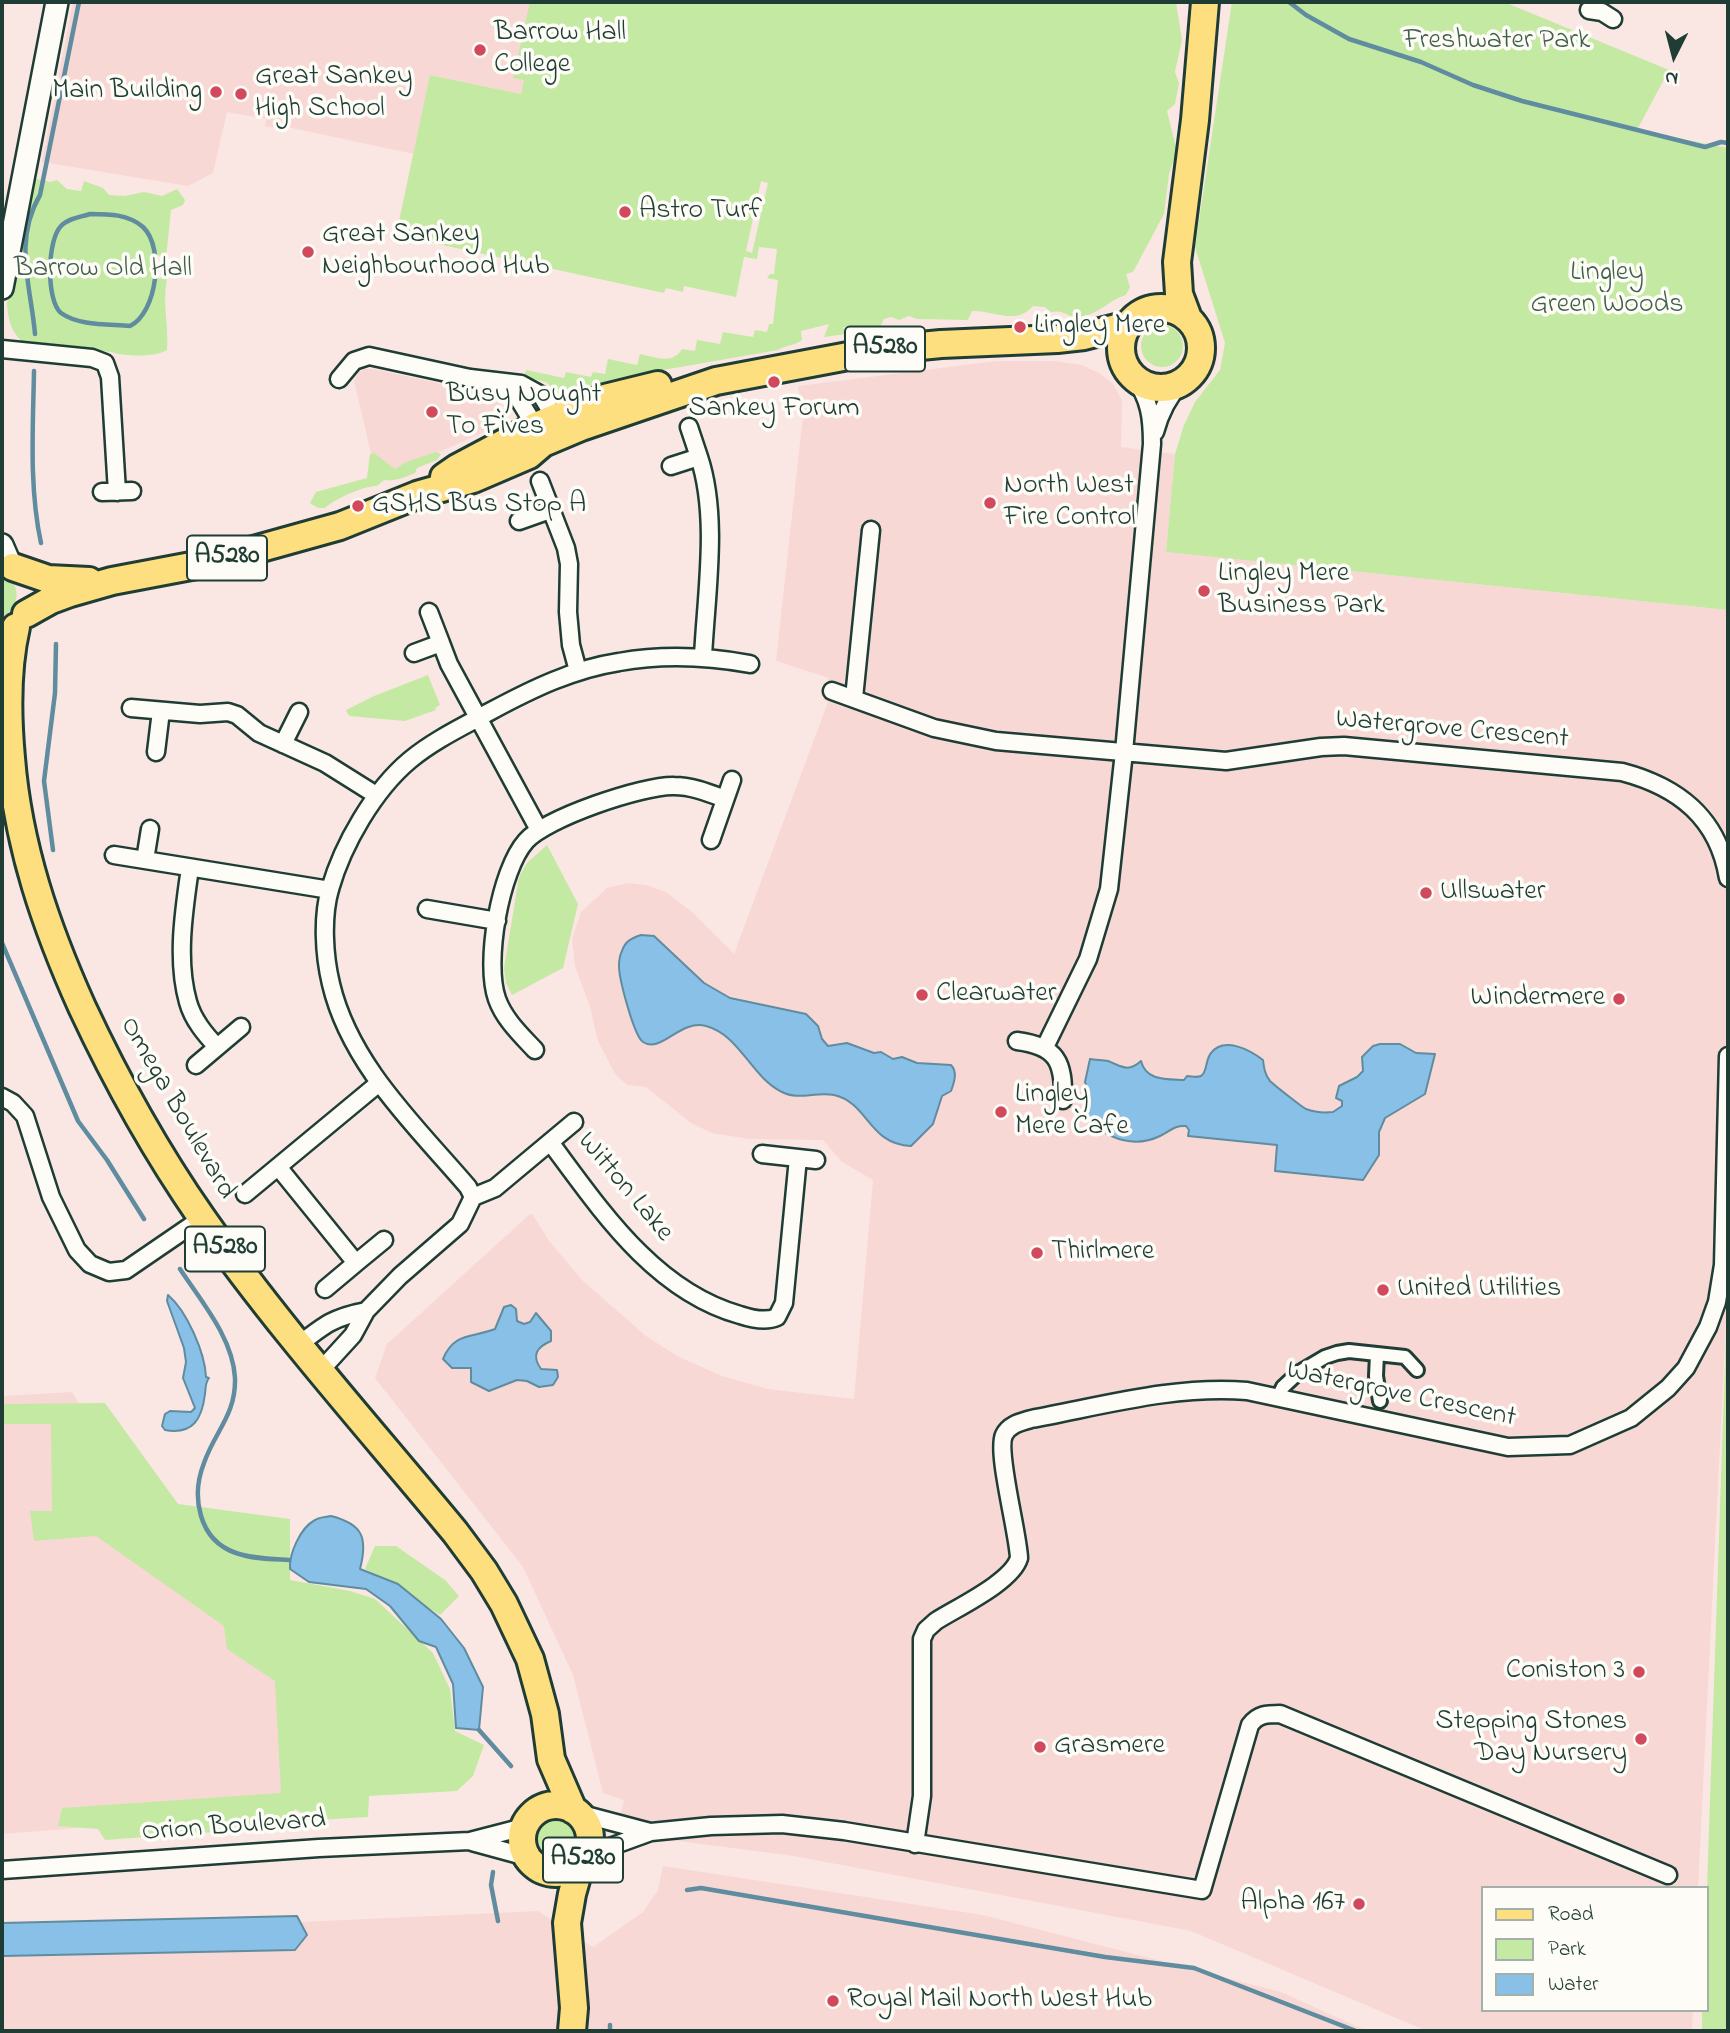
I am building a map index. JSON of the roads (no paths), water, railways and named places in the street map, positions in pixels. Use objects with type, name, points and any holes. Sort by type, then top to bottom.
[{"type":"main road","points":[[1181,383],[1198,365],[1201,352],[1196,327],[1188,318],[1179,294],[1177,262],[1194,133],[1205,2]]},
{"type":"main road","points":[[1129,371],[1121,350],[1122,337],[1137,318],[1172,258],[1181,232]]},
{"type":"main road","name":"A5280","points":[[15,625],[51,600],[112,581],[207,563],[273,546],[340,526],[417,495],[473,480],[529,455],[549,430],[716,381],[880,350],[1084,336],[1168,308],[1188,318]]},
{"type":"main road","name":"A5280","points":[[1057,339],[1092,346],[1145,385],[1169,388],[1181,383]]},
{"type":"main road","name":"A5280","points":[[7,560],[48,579],[112,581]]},
{"type":"main road","name":"A5280","points":[[7,560],[21,574],[30,594],[15,625]]},
{"type":"main road","name":"Omega Boulevard","points":[[15,625],[5,680],[13,781],[23,846],[58,953],[101,1048],[144,1127],[202,1218],[263,1300],[455,1532],[484,1571],[504,1604],[530,1659],[545,1714],[551,1759],[576,1811]]},
{"type":"main road","name":"Omega Boulevard","points":[[530,1819],[551,1759]]},
{"type":"main road","name":"A5280","points":[[567,1923],[556,1896],[523,1847],[530,1819],[554,1805],[576,1811],[586,1822],[590,1833],[590,1845],[572,1894],[567,1923],[573,1998],[572,2031]]},
{"type":"main road","name":"A5280","points":[[533,1863],[562,1873],[573,1869],[583,1859]]},
{"type":"street","points":[[2,288],[57,2]]},
{"type":"street","points":[[2,349],[93,358],[105,363],[110,377],[117,492]]},
{"type":"street","points":[[339,379],[354,361],[369,356],[495,382],[518,398],[549,430]]},
{"type":"street","points":[[1045,1047],[1088,959],[1109,889],[1152,444],[1149,408],[1143,390],[1129,371]]},
{"type":"street","points":[[1152,444],[1162,411],[1181,383]]},
{"type":"street","points":[[689,428],[706,478],[710,510],[703,657]]},
{"type":"street","points":[[671,466],[699,457]]},
{"type":"street","points":[[540,481],[566,548],[569,564],[568,612],[571,645],[578,671]]},
{"type":"street","points":[[519,521],[550,510]]},
{"type":"street","points":[[854,698],[871,530]]},
{"type":"street","points":[[429,611],[449,664],[540,830]]},
{"type":"street","points":[[414,653],[441,643]]},
{"type":"street","points":[[321,1370],[353,1335],[366,1311],[400,1276],[460,1224],[473,1197],[468,1187],[359,1055],[345,1028],[330,981],[326,937],[330,890],[355,830],[376,795],[410,760],[527,692],[578,671],[648,657],[703,657],[750,664]]},
{"type":"street","name":"Watergrove Crescent","points":[[832,691],[934,728],[967,736],[1226,761],[1344,746],[1622,772],[1656,782],[1681,797],[1703,818],[1724,854],[1728,878]]},
{"type":"street","points":[[131,708],[160,712],[228,712],[237,715],[259,733],[325,764],[376,795]]},
{"type":"street","points":[[156,752],[160,712]]},
{"type":"street","points":[[283,744],[299,712]]},
{"type":"street","points":[[710,840],[732,780]]},
{"type":"street","points":[[535,1050],[505,1015],[492,985],[490,966],[504,883],[514,859],[526,841],[540,830],[612,799],[661,786],[693,788],[725,799]]},
{"type":"street","points":[[145,860],[150,829]]},
{"type":"street","points":[[114,855],[330,890]]},
{"type":"street","points":[[190,868],[183,935],[184,979],[193,1016],[217,1047]]},
{"type":"street","points":[[427,909],[497,921]]},
{"type":"street","points":[[196,1065],[241,1027]]},
{"type":"street","points":[[1017,1041],[1045,1047],[1057,1060],[1061,1070],[1063,1100]]},
{"type":"street","name":"Watergrove Crescent","points":[[915,1844],[922,1796],[922,1639],[926,1630],[936,1621],[1007,1577],[1017,1566],[1018,1549],[1002,1444],[1005,1432],[1017,1423],[1196,1390],[1247,1391],[1508,1447],[1570,1445],[1631,1418],[1668,1388],[1686,1368],[1717,1302],[1723,1265],[1728,1056]]},
{"type":"street","points":[[245,1194],[380,1083]]},
{"type":"street","points":[[2,1097],[13,1103],[24,1116],[51,1196],[77,1250],[90,1264],[109,1272],[126,1270],[202,1218]]},
{"type":"street","name":"Witton Lake","points":[[473,1197],[495,1188],[574,1122]]},
{"type":"street","name":"Witton Lake","points":[[550,1142],[621,1233],[667,1276],[688,1292],[727,1312],[764,1320],[777,1317],[784,1303],[798,1158]]},
{"type":"street","points":[[762,1154],[816,1160]]},
{"type":"street","points":[[279,1168],[356,1263]]},
{"type":"street","points":[[325,1289],[384,1240]]},
{"type":"street","points":[[300,1344],[342,1315],[366,1311]]},
{"type":"street","points":[[1278,1397],[1288,1381],[1325,1357],[1349,1351],[1405,1357],[1417,1370]]},
{"type":"street","points":[[1377,1354],[1376,1376],[1380,1401]]},
{"type":"street","points":[[583,1859],[651,1832],[711,1826],[782,1824],[1202,1890],[1250,1725],[1255,1718],[1280,1714],[1668,1875]]},
{"type":"street","points":[[576,1811],[651,1832]]},
{"type":"street","name":"Orion Boulevard","points":[[2,1870],[470,1841],[530,1819]]},
{"type":"street","name":"Orion Boulevard","points":[[470,1841],[533,1863]]},
{"type":"water","points":[[641,935],[654,936],[704,983],[730,998],[806,1014],[818,1026],[822,1039],[828,1046],[847,1043],[874,1053],[881,1052],[893,1059],[902,1057],[917,1063],[951,1065],[955,1074],[953,1085],[951,1091],[942,1096],[933,1124],[911,1146],[897,1144],[877,1131],[846,1099],[827,1094],[795,1096],[782,1092],[762,1077],[728,1038],[706,1026],[688,1027],[657,1044],[643,1042],[631,1019],[619,966],[625,945]]},
{"type":"water","points":[[1400,1044],[1416,1053],[1435,1054],[1425,1094],[1385,1118],[1379,1132],[1379,1155],[1363,1180],[1275,1171],[1277,1145],[1188,1136],[1189,1130],[1186,1126],[1176,1127],[1150,1140],[1131,1142],[1113,1137],[1087,1120],[1090,1096],[1085,1082],[1090,1059],[1108,1061],[1128,1068],[1141,1061],[1152,1076],[1184,1080],[1187,1076],[1202,1076],[1209,1055],[1216,1048],[1237,1046],[1263,1060],[1270,1081],[1303,1107],[1316,1112],[1333,1112],[1342,1106],[1342,1101],[1336,1098],[1339,1086],[1363,1071],[1362,1057],[1373,1046]]},
{"type":"water","points":[[168,1295],[182,1311],[194,1333],[206,1377],[209,1378],[198,1418],[189,1427],[175,1431],[165,1430],[162,1426],[165,1414],[170,1411],[191,1412],[195,1408],[183,1378],[186,1362],[184,1348],[167,1301]]},
{"type":"water","points":[[511,1305],[516,1309],[517,1321],[524,1324],[530,1322],[536,1313],[551,1331],[551,1341],[539,1349],[536,1360],[541,1369],[557,1370],[558,1377],[553,1385],[539,1387],[517,1380],[489,1391],[471,1382],[471,1368],[452,1368],[443,1359],[447,1350],[458,1340],[495,1329],[504,1307]]},
{"type":"water","points":[[331,1516],[350,1523],[360,1534],[363,1549],[360,1569],[398,1584],[441,1619],[464,1648],[483,1687],[479,1730],[456,1728],[453,1684],[436,1647],[419,1641],[390,1606],[366,1589],[309,1582],[290,1569],[300,1535],[317,1519]]},
{"type":"water","points":[[297,1916],[307,1935],[295,1950],[2,1956],[2,1923]]},
{"type":"waterway","points":[[35,334],[26,264],[27,230],[40,195],[79,2]]},
{"type":"waterway","points":[[1289,2],[1306,15],[1349,39],[1421,62],[1473,85],[1522,101],[1705,147],[1721,142],[1728,143]]},
{"type":"waterway","points":[[90,214],[131,219],[143,227],[150,237],[156,264],[152,295],[147,308],[130,326],[76,320],[61,313],[56,306],[50,270],[56,233],[67,221],[90,214]]},
{"type":"waterway","points":[[34,371],[33,479],[41,543]]},
{"type":"waterway","points":[[53,850],[44,781],[55,693],[56,644]]},
{"type":"waterway","points":[[2,943],[78,1121],[107,1160],[144,1219]]},
{"type":"waterway","points":[[180,1269],[222,1334],[229,1349],[235,1378],[229,1413],[200,1476],[198,1503],[201,1516],[213,1538],[223,1547],[249,1556],[289,1560]]},
{"type":"waterway","points":[[479,1730],[511,1766]]},
{"type":"waterway","points":[[493,1872],[491,1885],[498,1921]]},
{"type":"waterway","points":[[687,1890],[701,1888],[1105,1957],[1194,1968],[1356,2031]]},
{"type":"waterway","points":[[610,2025],[610,2031]]},
{"type":"place","name":"Barrow Hall College","points":[[480,50]]},
{"type":"place","name":"Main Building","points":[[216,92]]},
{"type":"place","name":"Great Sankey High School","points":[[241,94]]},
{"type":"place","name":"Astro Turf","points":[[625,212]]},
{"type":"place","name":"Great Sankey Neighbourhood Hub","points":[[308,252]]},
{"type":"place","name":"Lingley Mere","points":[[1020,327]]},
{"type":"place","name":"Sankey Forum","points":[[774,382]]},
{"type":"place","name":"Busy Nought To Fives","points":[[432,412]]},
{"type":"place","name":"North West Fire Control","points":[[990,503]]},
{"type":"place","name":"GSHS Bus Stop A","points":[[358,506]]},
{"type":"place","name":"Lingley Mere Business Park","points":[[1204,591]]},
{"type":"place","name":"Ullswater","points":[[1426,893]]},
{"type":"place","name":"Clearwater","points":[[922,995]]},
{"type":"place","name":"Windermere","points":[[1619,999]]},
{"type":"place","name":"Lingley Mere Cafe","points":[[1001,1112]]},
{"type":"place","name":"Thirlmere","points":[[1037,1253]]},
{"type":"place","name":"United Utilities","points":[[1383,1290]]},
{"type":"place","name":"Coniston 3","points":[[1639,1672]]},
{"type":"place","name":"Stepping Stones Day Nursery","points":[[1641,1739]]},
{"type":"place","name":"Grasmere","points":[[1040,1747]]},
{"type":"place","name":"Alpha 167","points":[[1359,1904]]},
{"type":"place","name":"Royal Mail North West Hub","points":[[833,2001]]},
{"type":"park label","name":"Freshwater Park","points":[[1497,42]]},
{"type":"park label","name":"Barrow Old Hall","points":[[103,270]]},
{"type":"park label","name":"Lingley Green Woods","points":[[1607,290]]}]
